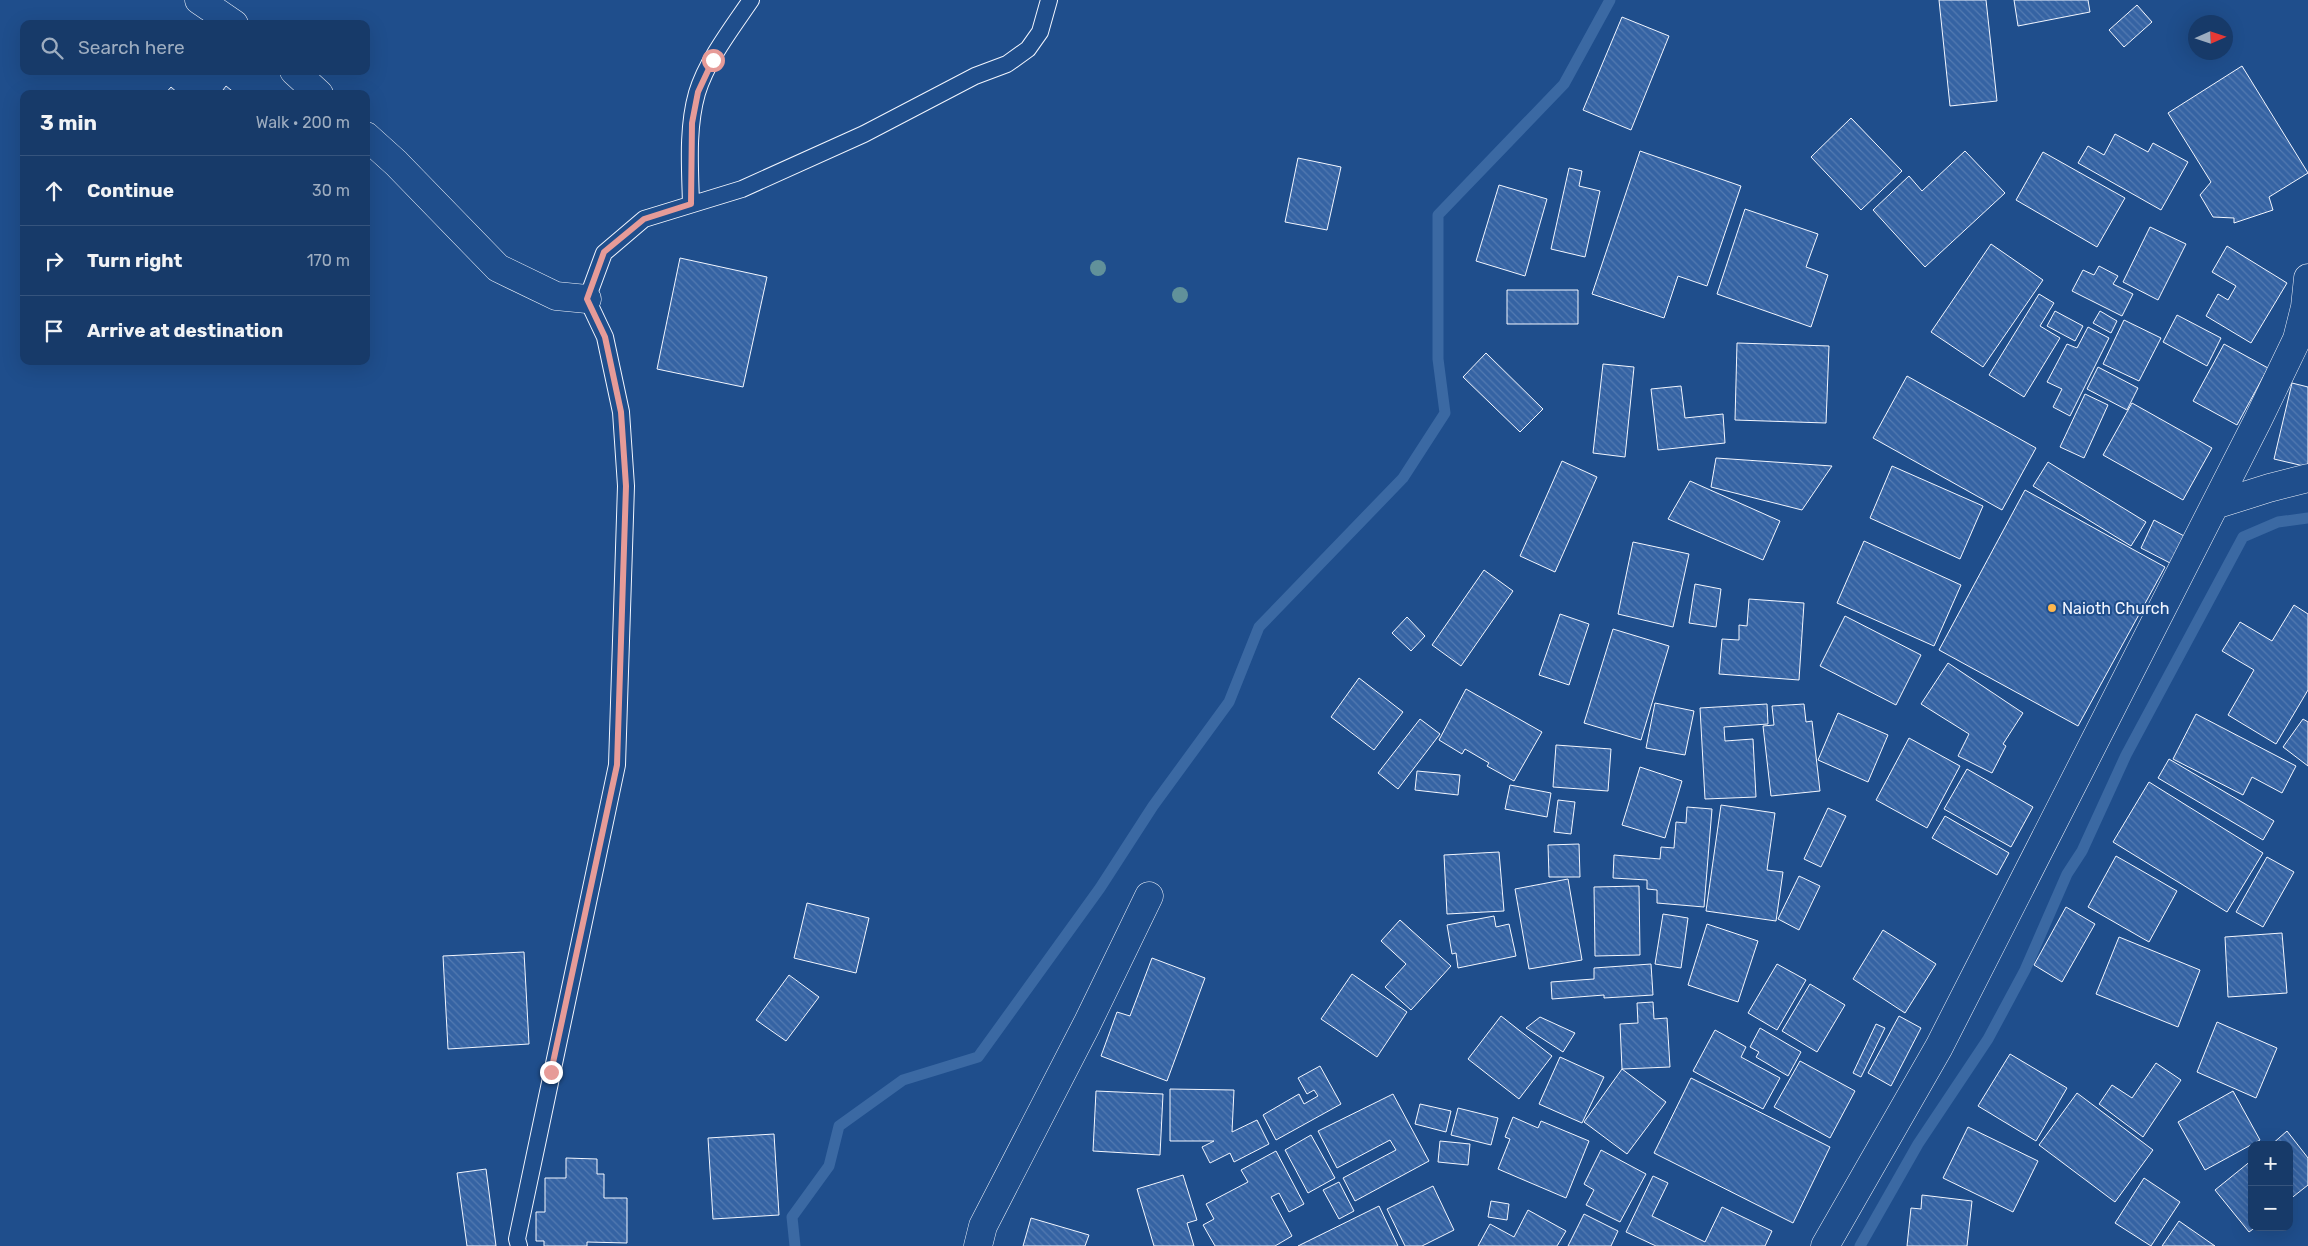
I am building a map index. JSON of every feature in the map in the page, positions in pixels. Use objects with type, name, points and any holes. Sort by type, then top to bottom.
[{"type":"street","points":[[199,0],[228,20]]},
{"type":"street","points":[[298,75],[315,90]]},
{"type":"street","points":[[370,140],[396,163],[498,268],[556,296],[587,299]]},
{"type":"street","points":[[1825,1246],[1939,1047],[2216,505],[2297,339],[2305,307],[2308,278]]},
{"type":"street","points":[[2216,505],[2308,478]]},
{"type":"street","points":[[978,1246],[983,1226],[1087,1024],[1149,896]]},
{"type":"lane","points":[[691,204],[692,123],[698,92],[713,60],[751,0]]},
{"type":"lane","points":[[520,1246],[517,1239],[617,765],[626,486],[621,412],[605,337],[587,299],[604,252],[644,219],[742,190],[864,134],[975,76],[1007,64],[1028,49],[1040,32],[1049,0]]},
{"type":"building","points":[[1939,0],[1986,0],[1997,101],[1950,106]]},
{"type":"building","points":[[2014,0],[2088,0],[2090,12],[2018,26]]},
{"type":"building","points":[[2137,5],[2152,22],[2124,47],[2109,30]]},
{"type":"building","points":[[1622,17],[1669,36],[1631,130],[1583,110]]},
{"type":"building","points":[[2242,66],[2308,173],[2269,197],[2273,210],[2234,223],[2234,218],[2213,217],[2200,195],[2211,182],[2168,113]]},
{"type":"building","points":[[226,86],[231,90],[223,90]]},
{"type":"building","points":[[1851,118],[1902,171],[1861,210],[1811,157]]},
{"type":"building","points":[[2115,134],[2148,152],[2153,143],[2188,162],[2161,210],[2078,163],[2088,146],[2104,155]]},
{"type":"building","points":[[1640,151],[1741,186],[1707,286],[1678,276],[1664,318],[1592,294]]},
{"type":"building","points":[[1965,151],[2005,193],[1925,267],[1873,210],[1909,176],[1922,191]]},
{"type":"building","points":[[2043,152],[2125,198],[2097,247],[2016,200]]},
{"type":"building","points":[[1298,158],[1341,167],[1327,230],[1285,222]]},
{"type":"building","points":[[1569,168],[1582,171],[1579,186],[1600,191],[1585,257],[1551,249]]},
{"type":"building","points":[[1499,185],[1547,199],[1525,276],[1476,261]]},
{"type":"building","points":[[1745,209],[1818,234],[1806,267],[1828,275],[1811,327],[1717,294]]},
{"type":"building","points":[[2150,227],[2186,244],[2158,300],[2123,282]]},
{"type":"building","points":[[1991,244],[2043,280],[1983,367],[1931,332]]},
{"type":"building","points":[[2227,246],[2287,283],[2251,343],[2206,316],[2218,294],[2228,300],[2236,286],[2212,272]]},
{"type":"building","points":[[680,258],[767,277],[743,387],[657,369]]},
{"type":"building","points":[[2099,266],[2118,276],[2113,284],[2133,294],[2122,316],[2072,291],[2083,270],[2094,275]]},
{"type":"building","points":[[1507,290],[1578,290],[1578,324],[1507,324]]},
{"type":"building","points":[[2039,294],[2054,303],[2040,326],[2060,338],[2024,397],[1989,375]]},
{"type":"building","points":[[2055,311],[2083,326],[2075,341],[2047,326]]},
{"type":"building","points":[[2100,311],[2117,321],[2111,333],[2093,323]]},
{"type":"building","points":[[2177,315],[2221,338],[2207,366],[2163,342]]},
{"type":"building","points":[[2124,320],[2161,338],[2139,381],[2103,364]]},
{"type":"building","points":[[2088,327],[2109,338],[2070,416],[2053,407],[2062,389],[2047,382],[2067,344],[2077,348]]},
{"type":"building","points":[[1737,343],[1829,346],[1826,423],[1735,420]]},
{"type":"building","points":[[2224,344],[2268,368],[2237,425],[2193,401]]},
{"type":"building","points":[[1486,353],[1543,409],[1520,432],[1463,377]]},
{"type":"building","points":[[1603,364],[1634,367],[1625,457],[1593,453]]},
{"type":"building","points":[[2098,367],[2138,388],[2127,410],[2087,389]]},
{"type":"building","points":[[1907,376],[2036,448],[2002,510],[1873,438]]},
{"type":"building","points":[[2292,383],[2308,387],[2308,467],[2274,459]]},
{"type":"building","points":[[1681,386],[1685,418],[1723,414],[1725,443],[1658,450],[1651,389]]},
{"type":"building","points":[[2085,394],[2108,405],[2084,458],[2060,447]]},
{"type":"building","points":[[2132,403],[2212,448],[2183,500],[2103,455]]},
{"type":"building","points":[[1716,458],[1832,466],[1802,510],[1711,487]]},
{"type":"building","points":[[1562,461],[1597,477],[1555,572],[1520,556]]},
{"type":"building","points":[[2048,462],[2146,522],[2131,546],[2033,486]]},
{"type":"building","points":[[1892,466],[1983,506],[1960,559],[1870,518]]},
{"type":"building","points":[[1690,481],[1780,521],[1763,560],[1668,519]]},
{"type":"building","name":"Naioth Church","points":[[2025,490],[2165,567],[2078,726],[1939,650]]},
{"type":"building","points":[[2154,520],[2186,537],[2172,564],[2141,548]]},
{"type":"building","points":[[1864,541],[1961,585],[1934,646],[1837,603]]},
{"type":"building","points":[[1633,542],[1689,554],[1673,627],[1618,614]]},
{"type":"building","points":[[1484,570],[1513,591],[1461,666],[1432,645]]},
{"type":"building","points":[[1695,584],[1721,589],[1716,627],[1689,623]]},
{"type":"building","points":[[1749,599],[1804,603],[1799,680],[1719,674],[1722,639],[1739,640],[1739,625],[1747,626]]},
{"type":"building","points":[[2294,605],[2308,614],[2308,690],[2276,744],[2228,715],[2254,670],[2222,651],[2240,622],[2272,641]]},
{"type":"building","points":[[1560,614],[1589,624],[1569,685],[1539,675]]},
{"type":"building","points":[[1845,616],[1921,655],[1896,705],[1820,666]]},
{"type":"building","points":[[1407,617],[1425,636],[1411,651],[1392,633]]},
{"type":"building","points":[[1613,629],[1669,646],[1641,740],[1584,723]]},
{"type":"building","points":[[1948,663],[2023,713],[2003,744],[2006,746],[1992,773],[1958,756],[1969,734],[1921,704]]},
{"type":"building","points":[[1359,678],[1403,712],[1374,750],[1331,717]]},
{"type":"building","points":[[1466,689],[1542,732],[1514,781],[1487,766],[1489,763],[1465,749],[1462,754],[1439,740]]},
{"type":"building","points":[[1655,703],[1694,711],[1685,755],[1646,748]]},
{"type":"building","points":[[1767,704],[1768,724],[1724,727],[1725,741],[1753,739],[1756,797],[1705,799],[1700,708]]},
{"type":"building","points":[[1804,704],[1806,722],[1812,721],[1820,791],[1771,796],[1763,726],[1774,725],[1772,706]]},
{"type":"building","points":[[1838,713],[1888,735],[1868,782],[1818,760]]},
{"type":"building","points":[[2196,714],[2296,766],[2282,793],[2252,777],[2243,795],[2173,759]]},
{"type":"building","points":[[1420,719],[1440,734],[1398,789],[1378,773]]},
{"type":"building","points":[[2303,719],[2308,722],[2308,766],[2283,747]]},
{"type":"building","points":[[1909,738],[1960,766],[1927,828],[1876,800]]},
{"type":"building","points":[[1556,745],[1611,749],[1608,791],[1553,787]]},
{"type":"building","points":[[2169,759],[2274,821],[2263,840],[2158,778]]},
{"type":"building","points":[[1640,767],[1682,781],[1665,838],[1622,825]]},
{"type":"building","points":[[1967,769],[2033,807],[2011,847],[1944,809]]},
{"type":"building","points":[[1417,771],[1460,775],[1458,795],[1415,790]]},
{"type":"building","points":[[2149,782],[2263,853],[2227,912],[2113,842]]},
{"type":"building","points":[[1510,785],[1551,793],[1547,817],[1505,809]]},
{"type":"building","points":[[1558,800],[1575,802],[1571,834],[1554,832]]},
{"type":"building","points":[[1721,805],[1775,813],[1767,870],[1783,872],[1776,921],[1706,911]]},
{"type":"building","points":[[1687,807],[1712,809],[1704,907],[1657,903],[1657,890],[1647,889],[1647,880],[1613,878],[1614,855],[1660,859],[1661,847],[1674,848],[1676,822],[1686,823]]},
{"type":"building","points":[[1828,808],[1846,816],[1821,867],[1804,859]]},
{"type":"building","points":[[1945,816],[2009,853],[1997,875],[1932,838]]},
{"type":"building","points":[[1579,844],[1580,877],[1549,877],[1548,845]]},
{"type":"building","points":[[1499,852],[1504,911],[1447,914],[1444,855]]},
{"type":"building","points":[[2116,856],[2177,891],[2149,942],[2088,907]]},
{"type":"building","points":[[2267,857],[2294,872],[2263,927],[2236,912]]},
{"type":"building","points":[[1799,876],[1820,886],[1799,930],[1778,919]]},
{"type":"building","points":[[1568,879],[1582,960],[1529,969],[1515,889]]},
{"type":"building","points":[[1639,886],[1640,955],[1595,956],[1594,887]]},
{"type":"building","points":[[807,903],[869,918],[856,973],[794,958]]},
{"type":"building","points":[[2066,907],[2095,924],[2062,982],[2034,965]]},
{"type":"building","points":[[1663,914],[1688,918],[1681,968],[1655,964]]},
{"type":"building","points":[[1494,916],[1496,927],[1509,924],[1516,956],[1458,968],[1456,953],[1452,954],[1447,925]]},
{"type":"building","points":[[1400,920],[1451,966],[1411,1010],[1385,987],[1406,964],[1381,941]]},
{"type":"building","points":[[1707,924],[1758,941],[1738,1002],[1688,985]]},
{"type":"building","points":[[1883,930],[1936,964],[1905,1013],[1853,979]]},
{"type":"building","points":[[2282,933],[2287,993],[2228,997],[2225,937]]},
{"type":"building","points":[[2119,937],[2200,970],[2178,1027],[2096,994]]},
{"type":"building","points":[[524,952],[529,1044],[448,1049],[443,956]]},
{"type":"building","points":[[1152,958],[1205,978],[1167,1081],[1101,1056],[1117,1012],[1130,1016]]},
{"type":"building","points":[[1651,964],[1653,995],[1604,998],[1604,995],[1552,999],[1551,982],[1594,979],[1594,968]]},
{"type":"building","points":[[1777,964],[1806,980],[1777,1030],[1748,1013]]},
{"type":"building","points":[[1352,974],[1407,1012],[1377,1057],[1321,1019]]},
{"type":"building","points":[[789,975],[819,997],[786,1041],[756,1020]]},
{"type":"building","points":[[1810,984],[1845,1005],[1817,1052],[1782,1031]]},
{"type":"building","points":[[1653,1002],[1654,1019],[1667,1018],[1670,1067],[1622,1069],[1620,1024],[1638,1023],[1637,1003]]},
{"type":"building","points":[[1501,1016],[1552,1056],[1519,1099],[1468,1059]]},
{"type":"building","points":[[1899,1016],[1921,1028],[1891,1086],[1868,1073]]},
{"type":"building","points":[[1540,1017],[1575,1033],[1563,1052],[1526,1028]]},
{"type":"building","points":[[2217,1022],[2277,1048],[2256,1098],[2197,1072]]},
{"type":"building","points":[[1876,1024],[1885,1028],[1861,1077],[1853,1073]]},
{"type":"building","points":[[1760,1028],[1801,1052],[1788,1076],[1756,1057],[1759,1052],[1750,1047]]},
{"type":"building","points":[[1715,1030],[1746,1047],[1741,1057],[1780,1078],[1763,1109],[1693,1071]]},
{"type":"building","points":[[2010,1054],[2067,1088],[2036,1141],[1978,1106]]},
{"type":"building","points":[[1560,1057],[1604,1077],[1582,1123],[1539,1104]]},
{"type":"building","points":[[1800,1061],[1855,1091],[1830,1138],[1774,1107]]},
{"type":"building","points":[[2156,1063],[2181,1080],[2143,1137],[2099,1104],[2112,1085],[2132,1098]]},
{"type":"building","points":[[1320,1066],[1341,1104],[1276,1140],[1263,1115],[1299,1094],[1304,1104],[1318,1096],[1314,1090],[1307,1094],[1298,1078]]},
{"type":"building","points":[[1622,1069],[1666,1102],[1627,1154],[1584,1122]]},
{"type":"building","points":[[1691,1078],[1830,1147],[1793,1223],[1654,1153]]},
{"type":"building","points":[[1170,1089],[1234,1090],[1232,1132],[1257,1120],[1269,1144],[1234,1162],[1230,1153],[1210,1163],[1202,1147],[1214,1141],[1170,1141]]},
{"type":"building","points":[[1096,1091],[1163,1094],[1160,1155],[1093,1151]]},
{"type":"building","points":[[2233,1091],[2260,1140],[2248,1141],[2248,1147],[2205,1170],[2178,1122]]},
{"type":"building","points":[[2077,1093],[2153,1150],[2115,1202],[2039,1145]]},
{"type":"building","points":[[1393,1094],[1429,1161],[1355,1201],[1343,1178],[1396,1150],[1390,1140],[1337,1168],[1318,1131]]},
{"type":"building","points":[[1420,1104],[1451,1111],[1446,1132],[1415,1124]]},
{"type":"building","points":[[1458,1108],[1498,1118],[1491,1145],[1451,1135]]},
{"type":"building","points":[[1513,1117],[1538,1128],[1541,1121],[1589,1141],[1566,1198],[1498,1169],[1510,1139],[1505,1137]]},
{"type":"building","points":[[1968,1127],[2038,1161],[2013,1212],[1943,1178]]},
{"type":"building","points":[[2287,1131],[2308,1158],[2308,1185],[2293,1197],[2293,1141],[2276,1141]]},
{"type":"building","points":[[774,1134],[779,1215],[713,1219],[708,1138]]},
{"type":"building","points":[[1311,1135],[1335,1178],[1308,1193],[1285,1150]]},
{"type":"building","points":[[1440,1141],[1470,1144],[1468,1165],[1438,1162]]},
{"type":"building","points":[[1601,1150],[1646,1174],[1620,1222],[1586,1205],[1594,1190],[1584,1184]]},
{"type":"building","points":[[1276,1151],[1304,1204],[1289,1212],[1279,1193],[1271,1197],[1292,1236],[1275,1246],[1215,1246],[1203,1225],[1214,1219],[1206,1204],[1248,1182],[1241,1170]]},
{"type":"building","points":[[566,1158],[597,1159],[597,1174],[604,1174],[604,1198],[627,1198],[627,1243],[587,1242],[587,1246],[544,1246],[544,1241],[536,1241],[536,1212],[545,1212],[545,1178],[566,1178]]},
{"type":"building","points":[[2248,1163],[2248,1231],[2215,1190]]},
{"type":"building","points":[[486,1169],[496,1246],[467,1246],[457,1173]]},
{"type":"building","points":[[1183,1175],[1197,1220],[1187,1223],[1194,1246],[1154,1246],[1137,1189]]},
{"type":"building","points":[[1653,1176],[1668,1183],[1652,1216],[1705,1242],[1722,1207],[1772,1231],[1765,1246],[1656,1246],[1626,1232]]},
{"type":"building","points":[[2144,1178],[2180,1202],[2151,1246],[2115,1223]]},
{"type":"building","points":[[1339,1182],[1354,1211],[1339,1219],[1323,1190]]},
{"type":"building","points":[[1433,1186],[1454,1230],[1422,1246],[1405,1246],[1387,1209]]},
{"type":"building","points":[[1922,1195],[1972,1201],[1967,1246],[1907,1246],[1911,1208],[1921,1209]]},
{"type":"building","points":[[1491,1201],[1509,1204],[1507,1220],[1488,1217]]},
{"type":"building","points":[[1379,1206],[1398,1246],[1298,1246]]},
{"type":"building","points":[[1528,1210],[1566,1231],[1557,1246],[1478,1246],[1490,1224],[1514,1237]]},
{"type":"building","points":[[1584,1214],[1618,1231],[1611,1246],[1568,1246]]},
{"type":"building","points":[[1031,1218],[1089,1235],[1085,1246],[1023,1246]]},
{"type":"building","points":[[2179,1221],[2215,1246],[2162,1246]]},
{"type":"waterway","points":[[795,1246],[792,1217],[829,1166],[839,1126],[903,1080],[978,1057],[1100,888],[1153,806],[1229,702],[1259,627],[1403,478],[1445,413],[1438,359],[1438,215],[1564,84],[1610,0]]},
{"type":"waterway","points":[[1860,1246],[1918,1144],[1988,1039],[2025,970],[2067,874],[2082,851],[2126,755],[2243,537],[2278,522],[2308,518]]},
{"type":"place","name":"Naioth Church","points":[[2052,608]]},
{"type":"route","points":[[551,1072],[617,765],[625,569],[626,486],[621,412],[605,337],[587,299],[604,252],[644,219],[691,204],[690,158],[692,123],[698,92],[713,60]]}]
